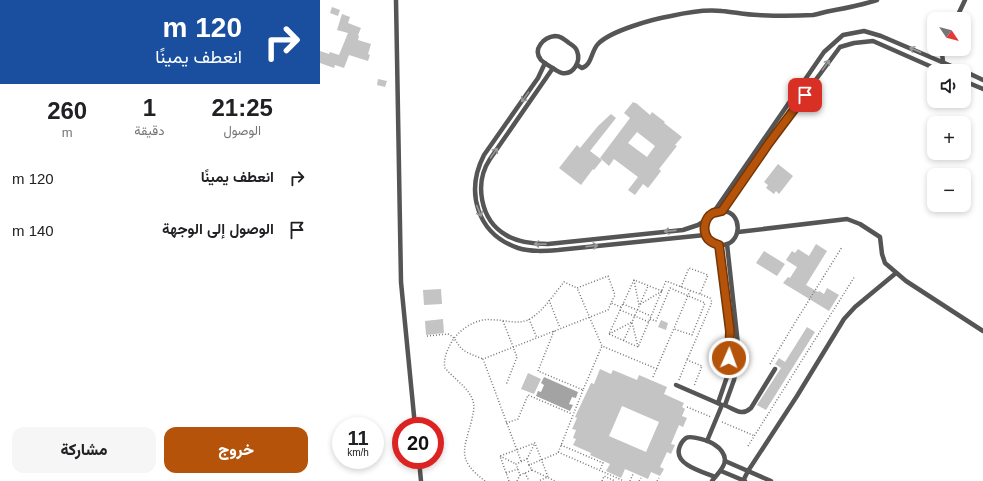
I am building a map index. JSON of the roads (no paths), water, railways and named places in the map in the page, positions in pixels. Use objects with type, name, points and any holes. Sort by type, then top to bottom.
[{"type":"lane","points":[[396,0],[401,282],[414,417]]},
{"type":"lane","points":[[577,65],[582,68],[586,67],[594,49],[598,44],[610,36],[648,21],[672,15],[705,11],[722,11],[749,15],[812,15],[845,9],[878,0]]},
{"type":"lane","points":[[959,12],[965,0]]},
{"type":"lane","points":[[714,213],[824,52],[843,35],[864,31],[882,36],[948,64]]},
{"type":"lane","points":[[555,36],[561,37],[574,46],[577,50],[577,65],[572,71],[567,73],[563,73],[553,68],[545,63],[538,55],[539,46],[544,40],[555,36]]},
{"type":"lane","points":[[722,211],[769,143],[840,47],[854,43],[873,41],[927,65]]},
{"type":"lane","points":[[942,56],[943,62]]},
{"type":"lane","points":[[545,63],[538,78],[484,155],[478,169],[475,181],[476,204],[481,216],[496,236],[519,248],[539,251],[705,234]]},
{"type":"lane","points":[[553,68],[487,163],[483,172],[481,195],[485,210],[491,221],[496,226],[506,235],[520,241],[535,244],[548,244],[683,230],[698,225],[714,213],[722,211],[727,212],[735,218],[738,227],[736,237],[727,244],[719,245],[711,242],[704,230],[706,220]]},
{"type":"lane","points":[[971,74],[983,80]]},
{"type":"lane","points":[[971,84],[983,89]]},
{"type":"lane","points":[[508,121],[514,124]]},
{"type":"lane","points":[[764,140],[769,143]]},
{"type":"lane","points":[[738,232],[847,219],[860,224],[880,237],[882,254],[885,263],[896,273],[983,331]]},
{"type":"lane","points":[[567,242],[567,248]]},
{"type":"lane","points":[[707,442],[722,404],[734,380],[739,354],[727,244]]},
{"type":"lane","points":[[719,245],[730,331],[729,371],[722,404]]},
{"type":"lane","points":[[721,471],[744,481],[748,471],[844,319],[855,307],[896,273]]},
{"type":"lane","points":[[676,385],[741,413],[747,412],[751,408],[775,369]]},
{"type":"lane","points":[[694,437],[715,444],[722,451],[725,461],[721,471],[713,479],[692,468],[679,457],[681,443],[686,438],[694,437]]},
{"type":"lane","points":[[725,461],[771,481]]},
{"type":"lane","points":[[420,469],[421,481]]}]
